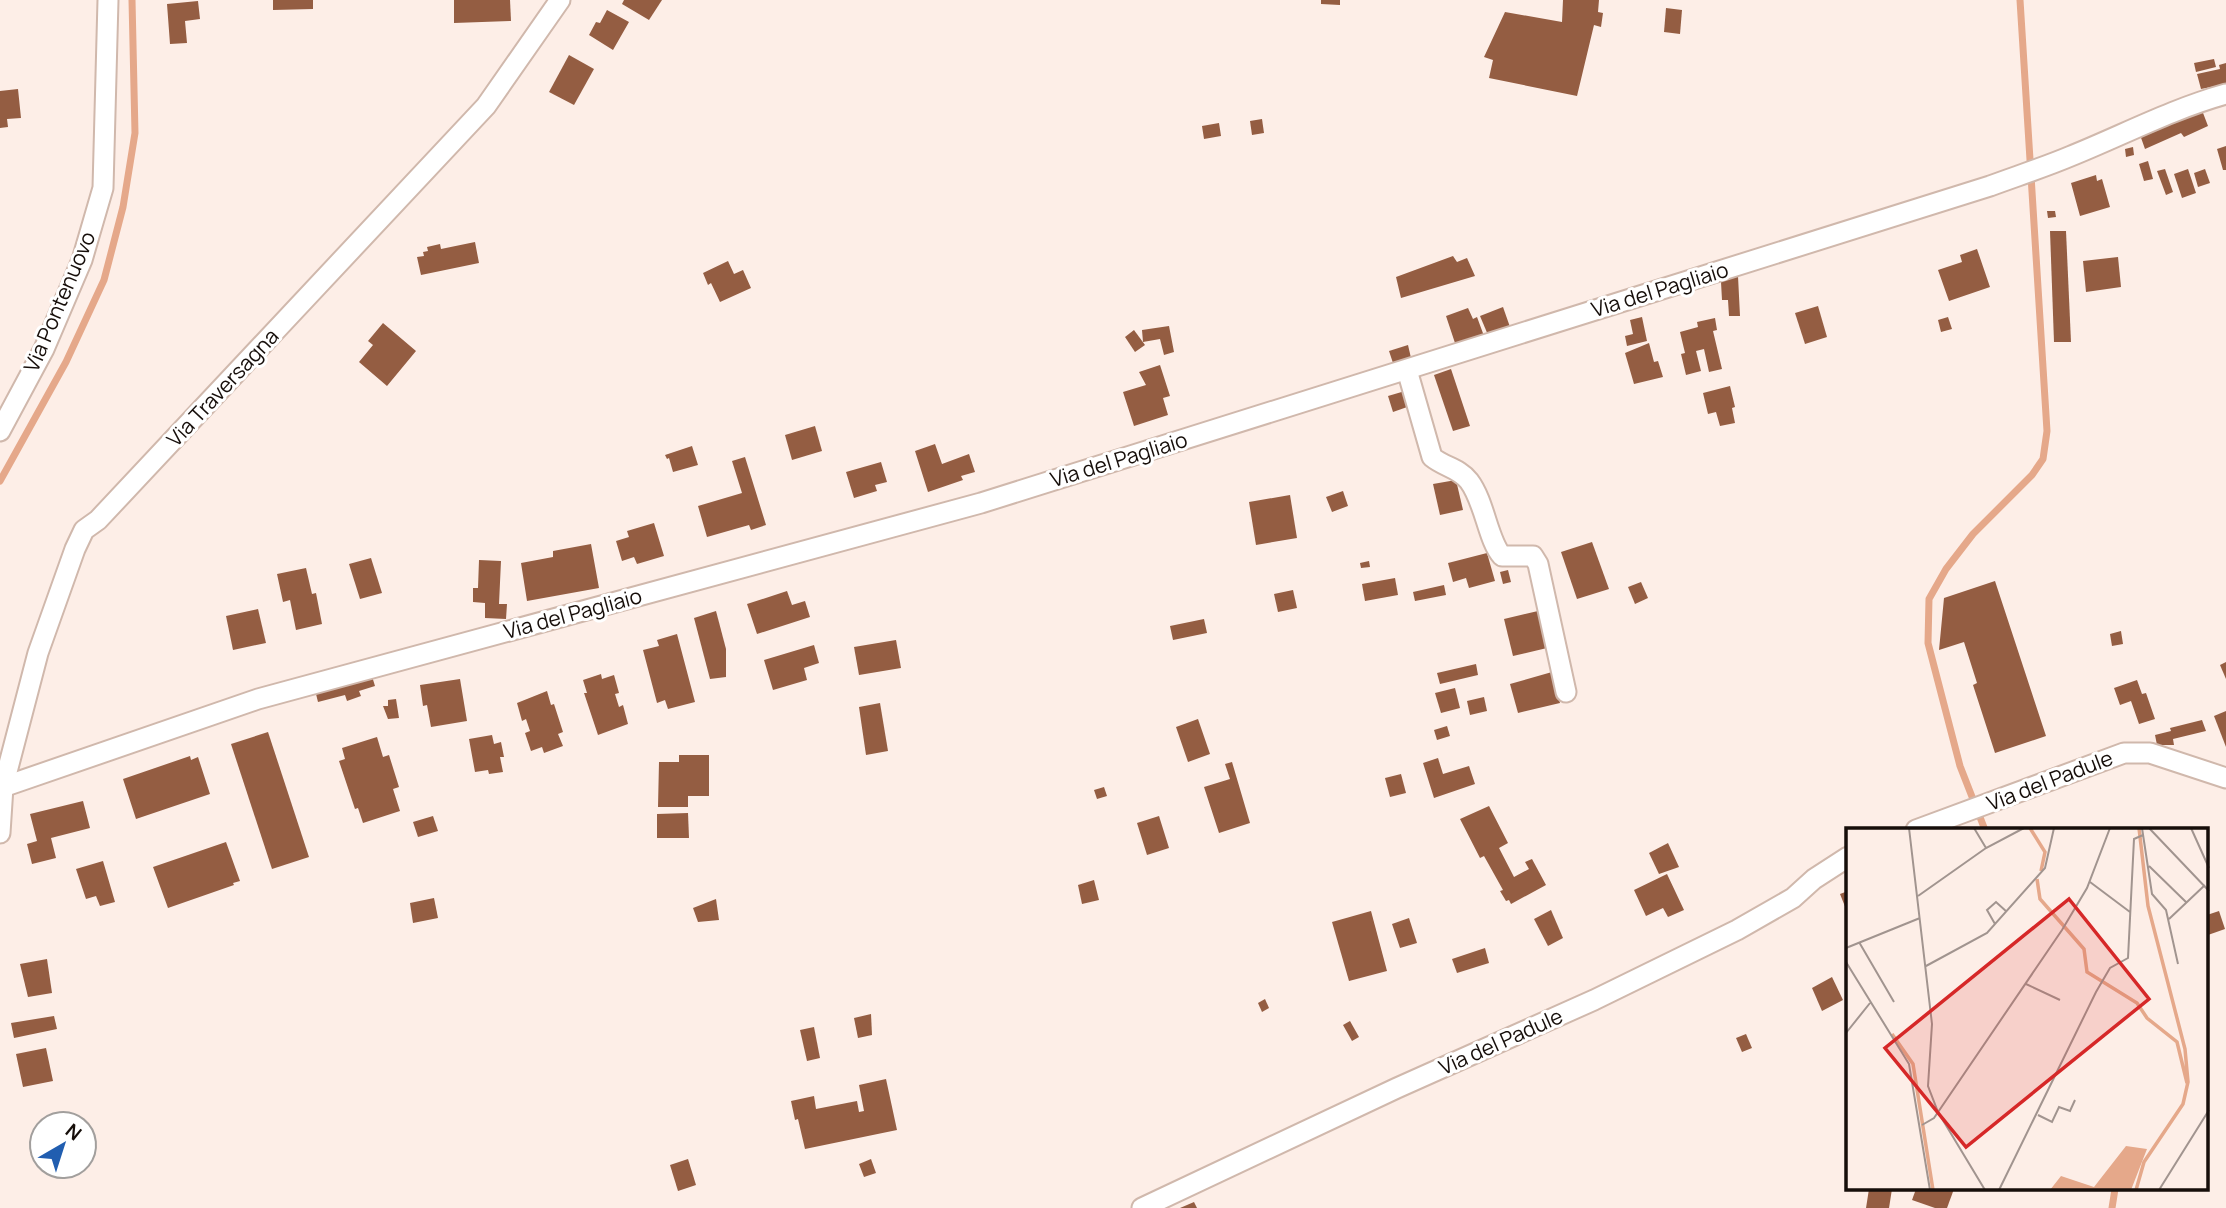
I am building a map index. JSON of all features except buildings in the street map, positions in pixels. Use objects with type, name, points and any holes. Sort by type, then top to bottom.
[{"type":"street","name":"Via Pontenuovo","points":[[0,431],[44,349],[82,260],[103,188],[108,0]]},
{"type":"street","name":"Via Traversagna","points":[[0,833],[2,787],[38,653],[84,530],[98,520],[486,106],[560,0]]},
{"type":"street","name":"Via del Pagliaio","points":[[2,787],[258,699],[981,503],[1835,236],[2020,175],[2150,121],[2226,94]]},
{"type":"street","points":[[1407,370],[1432,457],[1441,465],[1457,470],[1469,481],[1480,501],[1496,550],[1503,556],[1533,555],[1538,564],[1566,692]]},
{"type":"street","name":"Via del Padule","points":[[1922,828],[2124,753],[2150,753],[2226,778]]},
{"type":"street","name":"Via del Padule","points":[[1142,1208],[1397,1088],[1594,1000],[1725,936],[1793,898],[1814,879],[1846,858]]},
{"type":"waterway","points":[[0,481],[66,362],[104,280],[123,207],[135,133],[132,0]]},
{"type":"waterway","points":[[1984,828],[1960,766],[1928,643],[1929,599],[1946,569],[1973,534],[2032,475],[2043,459],[2047,431],[2020,0]]},
{"type":"waterway","points":[[2112,1208],[2115,1190]]}]
